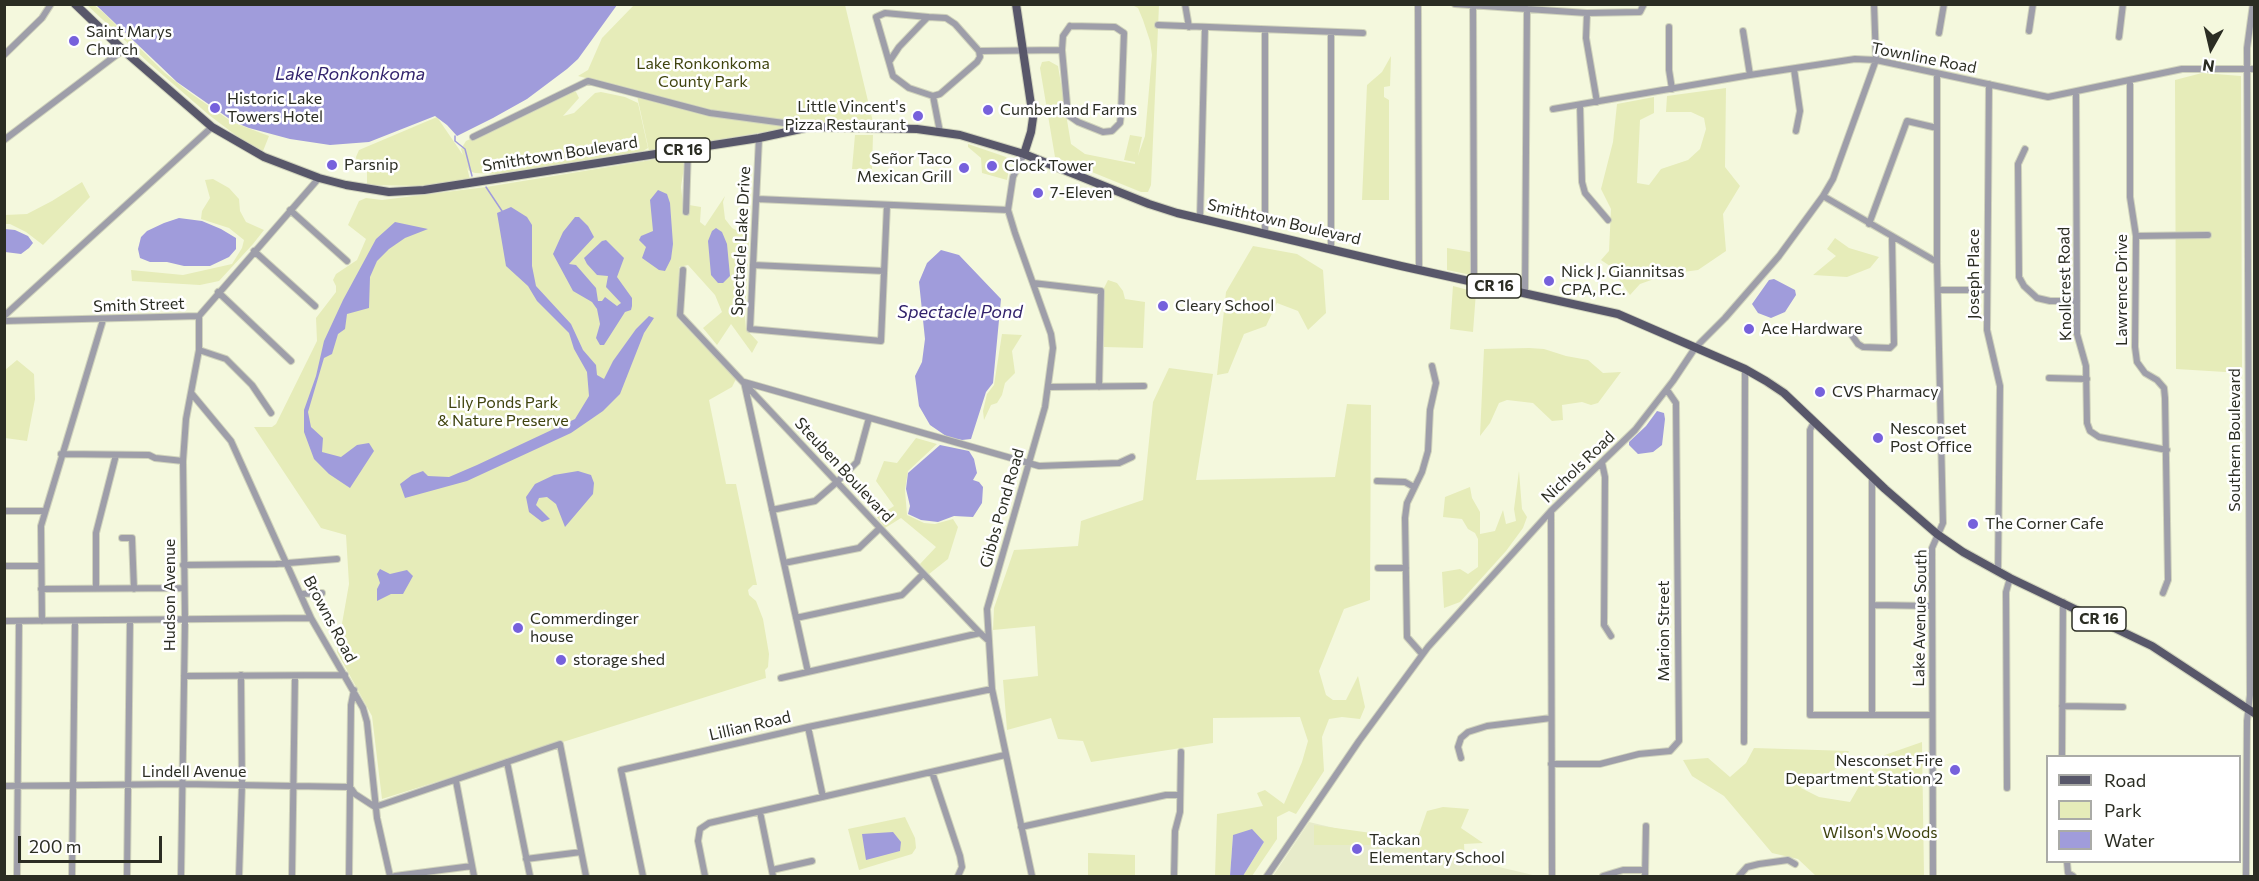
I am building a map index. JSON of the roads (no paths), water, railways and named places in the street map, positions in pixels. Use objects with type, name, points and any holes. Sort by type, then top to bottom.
[{"type":"main road","name":"CR 16","points":[[75,4],[123,50],[212,127]]},
{"type":"main road","points":[[1016,4],[1033,118],[1024,154]]},
{"type":"main road","name":"Smithtown Boulevard","points":[[212,127],[264,157],[319,178],[389,192],[424,190],[759,138],[810,127],[864,127],[940,132],[960,135],[1024,154],[1149,204],[1200,218],[1618,314],[1745,369],[1784,393],[1937,534],[1963,552],[2010,578],[2152,646],[2252,711]]},
{"type":"street","points":[[4,55],[42,18],[51,4]]},
{"type":"street","points":[[1185,4],[1189,27]]},
{"type":"street","points":[[1418,4],[1419,269]]},
{"type":"street","points":[[1455,4],[1501,5],[1587,13],[1640,12],[1644,4]]},
{"type":"street","points":[[1874,4],[1876,60]]},
{"type":"street","points":[[1939,33],[1944,4]]},
{"type":"street","points":[[2029,31],[2033,4]]},
{"type":"street","points":[[2119,37],[2123,4]]},
{"type":"street","name":"Southern Boulevard","points":[[2246,876],[2243,807],[2252,711],[2247,48],[2253,4]]},
{"type":"street","points":[[1473,5],[1474,281]]},
{"type":"street","points":[[1525,292],[1527,9]]},
{"type":"street","points":[[885,13],[946,18],[955,24],[979,51],[980,57],[977,62],[940,94],[933,96],[909,88],[893,76],[876,17],[885,13]]},
{"type":"street","points":[[1587,13],[1586,38],[1597,102]]},
{"type":"street","points":[[889,62],[899,47],[928,17]]},
{"type":"street","points":[[1158,25],[1363,33]]},
{"type":"street","points":[[1070,26],[1115,27],[1124,33],[1121,114],[1120,123],[1116,129],[1103,132],[1078,122],[1068,115],[1062,50],[1063,36],[1070,26]]},
{"type":"street","points":[[1200,218],[1205,27]]},
{"type":"street","points":[[1669,27],[1669,70],[1672,88]]},
{"type":"street","points":[[1265,30],[1265,233]]},
{"type":"street","points":[[1743,31],[1750,75]]},
{"type":"street","points":[[1330,32],[1331,249]]},
{"type":"street","points":[[4,140],[123,50]]},
{"type":"street","points":[[979,51],[1062,50]]},
{"type":"street","name":"Townline Road","points":[[1553,109],[1856,59],[1876,60],[2048,97],[2182,69],[2254,69]]},
{"type":"street","name":"Nichols Road","points":[[1267,876],[1359,741],[1422,654],[1551,511],[1635,430],[1667,390],[1695,348],[1725,318],[1779,256],[1833,180],[1876,60]]},
{"type":"street","points":[[1794,69],[1800,111],[1797,131]]},
{"type":"street","name":"Lake Avenue South","points":[[1933,876],[1932,549],[1942,523],[1937,262],[1937,74]]},
{"type":"street","points":[[473,136],[588,81],[710,113],[810,127]]},
{"type":"street","name":"Lawrence Drive","points":[[2130,81],[2130,197],[2136,236],[2135,347],[2137,362],[2145,373],[2157,380],[2164,388],[2168,580],[2163,593]]},
{"type":"street","name":"Joseph Place","points":[[1989,84],[1987,330],[2000,386],[1998,571]]},
{"type":"street","name":"Knollcrest Road","points":[[2076,92],[2077,334],[2086,366],[2087,423],[2090,431],[2098,437],[2167,450]]},
{"type":"street","points":[[933,96],[940,132]]},
{"type":"street","points":[[1580,105],[1582,182],[1586,193],[1608,220]]},
{"type":"street","points":[[1869,224],[1907,121],[1937,128]]},
{"type":"street","points":[[4,316],[212,127]]},
{"type":"street","name":"Spectacle Lake Drive","points":[[759,138],[750,329],[881,341],[887,205]]},
{"type":"street","points":[[686,212],[688,149]]},
{"type":"street","points":[[2025,149],[2018,164],[2019,277],[2024,286],[2037,298],[2050,301],[2076,301]]},
{"type":"street","name":"Gibbs Pond Road","points":[[1024,154],[1013,178],[1008,210],[1051,334],[1053,348],[1045,407],[987,609],[992,689],[1032,876]]},
{"type":"street","name":"Smith Street","points":[[4,321],[200,316],[218,292],[319,178]]},
{"type":"street","points":[[1823,196],[1937,262]]},
{"type":"street","points":[[757,199],[1008,210]]},
{"type":"street","points":[[290,210],[347,261]]},
{"type":"street","points":[[2136,236],[2208,235]]},
{"type":"street","points":[[1851,334],[1863,347],[1890,348],[1894,344],[1892,237]]},
{"type":"street","points":[[254,251],[315,306]]},
{"type":"street","points":[[753,265],[884,271]]},
{"type":"street","name":"Steuben Boulevard","points":[[683,270],[680,315],[880,528],[989,640]]},
{"type":"street","points":[[1033,283],[1101,291],[1099,387]]},
{"type":"street","points":[[1938,290],[1987,290]]},
{"type":"street","points":[[218,292],[291,361]]},
{"type":"street","name":"Hudson Avenue","points":[[182,876],[183,461],[186,419],[200,350],[200,316]]},
{"type":"street","points":[[42,621],[41,526],[103,320]]},
{"type":"street","points":[[200,350],[226,359],[252,385],[271,413]]},
{"type":"street","points":[[1422,654],[1407,637],[1405,518],[1407,503],[1422,472],[1428,451],[1430,410],[1437,383],[1432,366]]},
{"type":"street","points":[[1744,742],[1745,369]]},
{"type":"street","points":[[2049,378],[2087,379]]},
{"type":"street","points":[[808,672],[744,382],[1028,464],[1074,466],[1119,463],[1132,457]]},
{"type":"street","points":[[1048,387],[1144,386]]},
{"type":"street","name":"Marion Street","points":[[1551,764],[1600,764],[1639,754],[1670,752],[1679,741],[1676,403],[1667,390]]},
{"type":"street","name":"Browns Road","points":[[192,394],[231,441],[311,618],[363,708],[367,722],[375,807],[390,876]]},
{"type":"street","points":[[772,510],[815,501],[837,482],[857,462],[869,418]]},
{"type":"street","points":[[1814,422],[1810,430],[1810,715],[1932,715]]},
{"type":"street","points":[[61,454],[149,455],[155,458],[183,461]]},
{"type":"street","points":[[96,588],[96,533],[116,455]]},
{"type":"street","points":[[1602,463],[1605,477],[1604,625],[1611,636]]},
{"type":"street","points":[[1872,476],[1872,715]]},
{"type":"street","points":[[1377,482],[1405,482],[1414,487]]},
{"type":"street","points":[[4,511],[45,511]]},
{"type":"street","points":[[1551,511],[1552,876]]},
{"type":"street","points":[[784,563],[859,548],[880,528]]},
{"type":"street","points":[[122,538],[132,538],[134,588]]},
{"type":"street","points":[[183,565],[337,559]]},
{"type":"street","points":[[4,566],[41,566]]},
{"type":"street","points":[[1378,568],[1406,568]]},
{"type":"street","points":[[796,618],[902,595],[924,574]]},
{"type":"street","points":[[2007,788],[2007,592],[2010,578]]},
{"type":"street","points":[[41,589],[184,588]]},
{"type":"street","points":[[301,594],[322,593]]},
{"type":"street","points":[[2062,755],[2063,602]]},
{"type":"street","points":[[1872,605],[1932,606]]},
{"type":"street","points":[[4,621],[311,618]]},
{"type":"street","points":[[127,876],[130,620]]},
{"type":"street","points":[[17,876],[19,621]]},
{"type":"street","points":[[72,876],[75,621]]},
{"type":"street","points":[[782,678],[980,633]]},
{"type":"street","points":[[239,876],[242,785],[241,675]]},
{"type":"street","points":[[184,676],[345,675]]},
{"type":"street","points":[[292,876],[295,676]]},
{"type":"street","name":"Lillian Road","points":[[643,876],[621,770],[808,727],[992,689]]},
{"type":"street","points":[[349,876],[351,705],[354,690]]},
{"type":"street","points":[[2062,706],[2123,707]]},
{"type":"street","points":[[1461,758],[1458,747],[1461,738],[1467,732],[1487,726],[1551,718]]},
{"type":"street","points":[[808,727],[823,797]]},
{"type":"street","points":[[350,787],[355,794],[375,807],[560,744],[586,876]]},
{"type":"street","points":[[1174,876],[1175,831],[1180,812],[1181,752]]},
{"type":"street","points":[[705,876],[698,841],[700,829],[709,824],[1005,755]]},
{"type":"street","points":[[507,762],[530,876]]},
{"type":"street","points":[[932,772],[960,856],[962,867],[958,876]]},
{"type":"street","points":[[456,781],[474,876]]},
{"type":"street","name":"Lindell Avenue","points":[[4,786],[183,784],[350,787]]},
{"type":"street","points":[[1021,827],[1166,795],[1179,795]]},
{"type":"street","points":[[760,812],[773,873],[812,861]]},
{"type":"street","points":[[1603,876],[1623,870],[1645,873],[1646,826]]},
{"type":"street","points":[[526,859],[581,852]]},
{"type":"street","points":[[1739,876],[1747,867],[1759,864],[1788,860],[1795,864]]},
{"type":"street","points":[[2067,863],[2068,873],[2073,876]]},
{"type":"street","points":[[395,876],[472,866]]},
{"type":"water","name":"Lake Ronkonkoma","points":[[617,4],[578,59],[567,69],[527,99],[457,136],[435,116],[369,142],[330,145],[290,139],[234,122],[177,82],[96,5]]},
{"type":"water","points":[[658,190],[667,194],[670,203],[673,244],[671,259],[665,271],[659,270],[642,258],[646,247],[639,240],[641,236],[653,231],[650,200]]},
{"type":"water","points":[[511,207],[527,217],[532,225],[532,266],[536,286],[571,324],[583,350],[596,365],[597,375],[604,379],[613,361],[636,329],[649,316],[654,318],[644,333],[620,394],[603,411],[571,433],[467,481],[405,498],[400,484],[412,475],[423,471],[428,476],[449,477],[477,465],[575,419],[589,396],[587,372],[574,349],[569,333],[537,301],[528,286],[506,266],[497,213]]},
{"type":"water","points":[[575,217],[579,217],[588,226],[594,237],[569,264],[576,265],[596,288],[598,301],[602,301],[605,297],[617,306],[621,303],[606,287],[608,276],[597,275],[584,258],[606,240],[624,258],[617,277],[632,298],[632,306],[631,310],[625,312],[604,345],[600,345],[596,338],[600,324],[597,309],[592,302],[573,291],[553,254],[563,232]]},
{"type":"water","points":[[179,218],[202,221],[221,229],[236,238],[236,249],[229,257],[210,266],[184,266],[167,262],[150,262],[140,258],[138,249],[141,237],[147,231]]},
{"type":"water","points":[[395,222],[428,229],[405,238],[377,261],[370,277],[369,308],[347,314],[345,329],[338,334],[332,354],[324,358],[308,412],[311,427],[323,438],[322,452],[341,457],[357,445],[369,443],[374,451],[350,488],[329,474],[314,459],[304,432],[304,410],[316,376],[324,341],[343,300],[376,239]]},
{"type":"water","points":[[716,228],[722,232],[727,244],[730,276],[723,283],[718,283],[711,275],[708,241],[712,231]]},
{"type":"water","points":[[5,229],[15,230],[28,236],[33,243],[21,254],[5,252]]},
{"type":"water","name":"Spectacle Pond","points":[[941,250],[959,255],[1001,299],[993,383],[986,392],[971,439],[949,438],[930,425],[919,406],[915,376],[922,362],[925,339],[919,282],[927,263]]},
{"type":"water","points":[[1774,279],[1795,290],[1796,295],[1785,312],[1771,318],[1758,313],[1752,304],[1769,280]]},
{"type":"water","points":[[1657,411],[1664,413],[1665,419],[1662,445],[1653,452],[1638,454],[1629,442],[1646,426]]},
{"type":"water","points":[[940,445],[969,451],[974,459],[977,473],[973,480],[979,482],[983,487],[982,503],[973,517],[954,516],[938,522],[921,520],[908,514],[910,506],[906,489],[908,473]]},
{"type":"water","points":[[578,471],[591,475],[594,483],[593,494],[565,527],[556,504],[547,497],[539,498],[536,505],[550,519],[542,522],[529,512],[526,497],[535,484],[554,475]]},
{"type":"water","points":[[380,569],[390,574],[407,570],[413,576],[403,594],[391,594],[377,601],[377,589],[380,583],[377,574]]},
{"type":"water","points":[[1252,829],[1264,842],[1243,876],[1230,876],[1233,835]]},
{"type":"water","points":[[893,832],[901,842],[900,851],[866,860],[862,834]]},
{"type":"waterway","points":[[455,136],[455,141],[465,149],[472,176]]},
{"type":"waterway","points":[[486,187],[502,211]]},
{"type":"place","name":"Saint Marys Church","points":[[74,41]]},
{"type":"place","name":"Historic Lake Towers Hotel","points":[[215,108]]},
{"type":"place","name":"Cumberland Farms","points":[[988,110]]},
{"type":"place","name":"Little Vincent's Pizza Restaurant","points":[[918,116]]},
{"type":"place","name":"Parsnip","points":[[332,165]]},
{"type":"place","name":"Clock Tower","points":[[992,166]]},
{"type":"place","name":"Señor Taco Mexican Grill","points":[[964,168]]},
{"type":"place","name":"7-Eleven","points":[[1038,193]]},
{"type":"place","name":"Nick J. Giannitsas CPA, P.C.","points":[[1549,281]]},
{"type":"place","name":"Cleary School","points":[[1163,306]]},
{"type":"place","name":"Ace Hardware","points":[[1749,329]]},
{"type":"place","name":"CVS Pharmacy","points":[[1820,392]]},
{"type":"place","name":"Nesconset Post Office","points":[[1878,438]]},
{"type":"place","name":"The Corner Cafe","points":[[1973,524]]},
{"type":"place","name":"Commerdinger house","points":[[518,628]]},
{"type":"place","name":"storage shed","points":[[561,660]]},
{"type":"place","name":"Nesconset Fire Department Station 2","points":[[1955,770]]},
{"type":"place","name":"Tackan Elementary School","points":[[1357,849]]},
{"type":"park label","name":"Lake Ronkonkoma County Park","points":[[703,73]]},
{"type":"park label","name":"Lily Ponds Park & Nature Preserve","points":[[503,412]]},
{"type":"park label","name":"Wilson's Woods","points":[[1880,833]]}]
